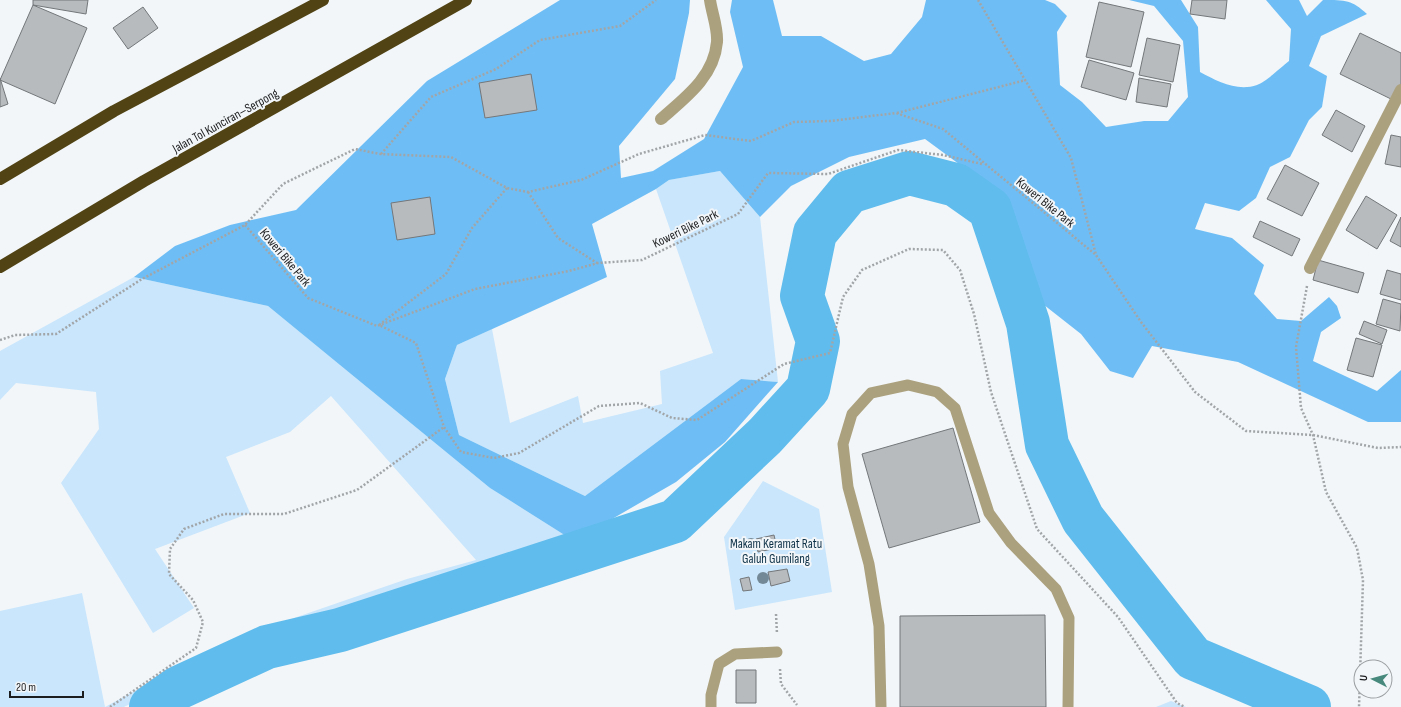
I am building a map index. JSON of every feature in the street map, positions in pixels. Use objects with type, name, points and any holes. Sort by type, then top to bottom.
[{"type":"highway","points":[[0,179],[114,111],[323,0]]},
{"type":"highway","name":"Jalan Tol Kunciran–Serpong","points":[[0,267],[144,182],[466,0]]},
{"type":"street","points":[[661,120],[701,84],[712,63],[717,42],[710,0]]},
{"type":"street","points":[[1310,268],[1401,90]]},
{"type":"lane","points":[[881,707],[879,626],[869,564],[848,487],[843,444],[852,414],[871,393],[908,385],[937,392],[955,408],[989,513],[1011,543],[1056,589],[1069,618],[1068,707]]},
{"type":"lane","points":[[711,707],[711,695],[720,664],[735,654],[778,652]]},
{"type":"path","points":[[380,154],[431,97],[496,69],[540,40],[620,26],[656,0]]},
{"type":"path","points":[[978,0],[1026,80],[1070,158],[1096,255],[1141,322],[1195,392],[1246,431],[1313,434],[1378,448],[1401,447]]},
{"type":"path","points":[[896,113],[1026,80]]},
{"type":"path","name":"Koweri Bike Park","points":[[528,192],[581,180],[639,154],[705,136],[751,141],[794,122],[830,121],[896,113],[943,129],[1096,255]]},
{"type":"path","points":[[0,340],[15,334],[56,334],[142,279],[245,225],[283,184],[355,148],[380,154],[452,157],[507,188],[528,192],[558,238],[598,263]]},
{"type":"path","name":"Koweri Bike Park","points":[[245,225],[308,298],[377,326],[475,289],[569,271],[598,263],[642,260],[738,214],[768,173],[828,174],[898,150],[943,155],[984,164]]},
{"type":"path","points":[[507,188],[472,228],[446,274],[380,325],[416,343],[444,428],[461,452],[494,458],[519,453],[599,406],[640,403],[672,418],[697,420],[784,364],[830,353],[835,337],[843,297],[862,270],[909,249],[943,250],[960,270],[974,314],[991,392],[1037,529],[1118,617],[1177,703],[1185,707]]},
{"type":"path","points":[[1310,268],[1296,347],[1301,408],[1313,434],[1326,492],[1357,548],[1363,580],[1359,707]]},
{"type":"path","points":[[110,707],[196,648],[203,622],[193,600],[169,574],[170,549],[184,529],[224,514],[284,514],[357,490],[444,428]]},
{"type":"green space","points":[[720,171],[760,217],[778,382],[741,379],[585,496],[459,435],[445,379],[457,345],[492,329],[510,423],[578,396],[583,423],[662,404],[660,371],[713,353],[656,189],[669,180]]},
{"type":"green space","points":[[134,277],[268,306],[490,488],[574,541],[278,631],[124,707],[105,707],[187,663],[294,618],[407,579],[476,560],[331,396],[290,432],[226,457],[250,513],[155,549],[194,608],[153,633],[61,483],[99,429],[96,392],[16,383],[0,400],[0,351]]},
{"type":"green space","name":"Makam Keramat Ratu Galuh Gumilang","points":[[763,481],[819,509],[832,592],[735,610],[724,537]]},
{"type":"green space","points":[[82,593],[105,707],[0,707],[0,611]]},
{"type":"green space","points":[[1171,701],[1186,707],[1156,707]]},
{"type":"shaded area","points":[[560,0],[690,0],[689,13],[675,79],[619,146],[621,178],[653,171],[704,139],[743,67],[730,12],[732,0],[773,0],[782,36],[821,36],[864,61],[891,54],[922,17],[926,0],[1045,0],[1055,4],[1067,16],[1057,32],[1060,85],[1082,102],[1106,127],[1144,121],[1168,121],[1188,97],[1183,41],[1154,6],[1129,0],[1181,0],[1198,27],[1200,72],[1227,84],[1242,87],[1250,87],[1261,83],[1289,61],[1291,29],[1266,0],[1299,0],[1307,16],[1323,0],[1337,0],[1353,3],[1367,14],[1321,36],[1309,66],[1327,76],[1322,107],[1309,120],[1290,157],[1270,167],[1256,198],[1239,211],[1205,203],[1195,229],[1232,238],[1264,265],[1254,294],[1277,319],[1301,321],[1329,297],[1337,306],[1341,318],[1321,332],[1313,361],[1377,391],[1401,370],[1401,422],[1368,422],[1238,362],[1152,346],[1133,378],[1110,371],[1081,334],[1039,301],[1016,223],[997,192],[925,139],[849,157],[791,186],[760,217],[720,171],[669,180],[656,189],[592,224],[607,277],[457,345],[445,379],[459,435],[585,496],[741,379],[778,382],[725,442],[676,482],[574,541],[490,488],[268,306],[134,277],[175,246],[230,225],[296,210],[427,81]]},
{"type":"building","points":[[33,0],[88,0],[86,14],[33,5]]},
{"type":"building","points":[[1192,0],[1227,0],[1225,19],[1190,14]]},
{"type":"building","points":[[1099,2],[1144,12],[1131,67],[1086,57]]},
{"type":"building","points":[[33,5],[87,28],[55,104],[0,80]]},
{"type":"building","points":[[143,7],[158,28],[128,49],[113,28]]},
{"type":"building","points":[[1360,33],[1401,53],[1401,84],[1393,100],[1340,74]]},
{"type":"building","points":[[1147,38],[1180,45],[1173,82],[1139,75]]},
{"type":"building","points":[[1089,60],[1134,73],[1126,100],[1081,87]]},
{"type":"building","points":[[531,74],[537,110],[485,118],[479,83]]},
{"type":"building","points":[[0,78],[8,104],[0,107]]},
{"type":"building","points":[[1139,78],[1171,84],[1167,107],[1136,102]]},
{"type":"building","points":[[1336,110],[1365,126],[1352,152],[1322,135]]},
{"type":"building","points":[[1391,135],[1401,137],[1401,167],[1385,164]]},
{"type":"building","points":[[1285,165],[1319,183],[1302,216],[1267,199]]},
{"type":"building","points":[[1366,196],[1397,215],[1377,249],[1346,230]]},
{"type":"building","points":[[430,197],[435,234],[397,240],[391,203]]},
{"type":"building","points":[[1401,217],[1401,247],[1390,241]]},
{"type":"building","points":[[1260,221],[1300,239],[1292,256],[1253,237]]},
{"type":"building","points":[[1318,260],[1364,273],[1358,293],[1313,280]]},
{"type":"building","points":[[1387,270],[1401,274],[1401,300],[1380,294]]},
{"type":"building","points":[[1383,299],[1401,304],[1400,331],[1376,324]]},
{"type":"building","points":[[1364,321],[1387,330],[1382,344],[1359,334]]},
{"type":"building","points":[[1356,338],[1382,345],[1373,377],[1347,370]]},
{"type":"building","points":[[953,428],[980,522],[889,548],[862,454]]},
{"type":"building","points":[[774,535],[777,548],[758,552],[756,539]]},
{"type":"building","points":[[787,569],[790,581],[771,586],[768,572]]},
{"type":"building","points":[[749,577],[752,590],[743,591],[740,579]]},
{"type":"building","points":[[1045,615],[1046,707],[900,707],[900,616]]},
{"type":"building","points":[[736,670],[756,670],[756,703],[736,703]]},
{"type":"waterway","points":[[151,707],[178,688],[267,647],[340,630],[675,521],[765,436],[808,389],[818,341],[802,296],[815,233],[849,192],[909,173],[956,185],[990,209],[1028,323],[1047,445],[1083,519],[1193,658],[1309,707]]}]
